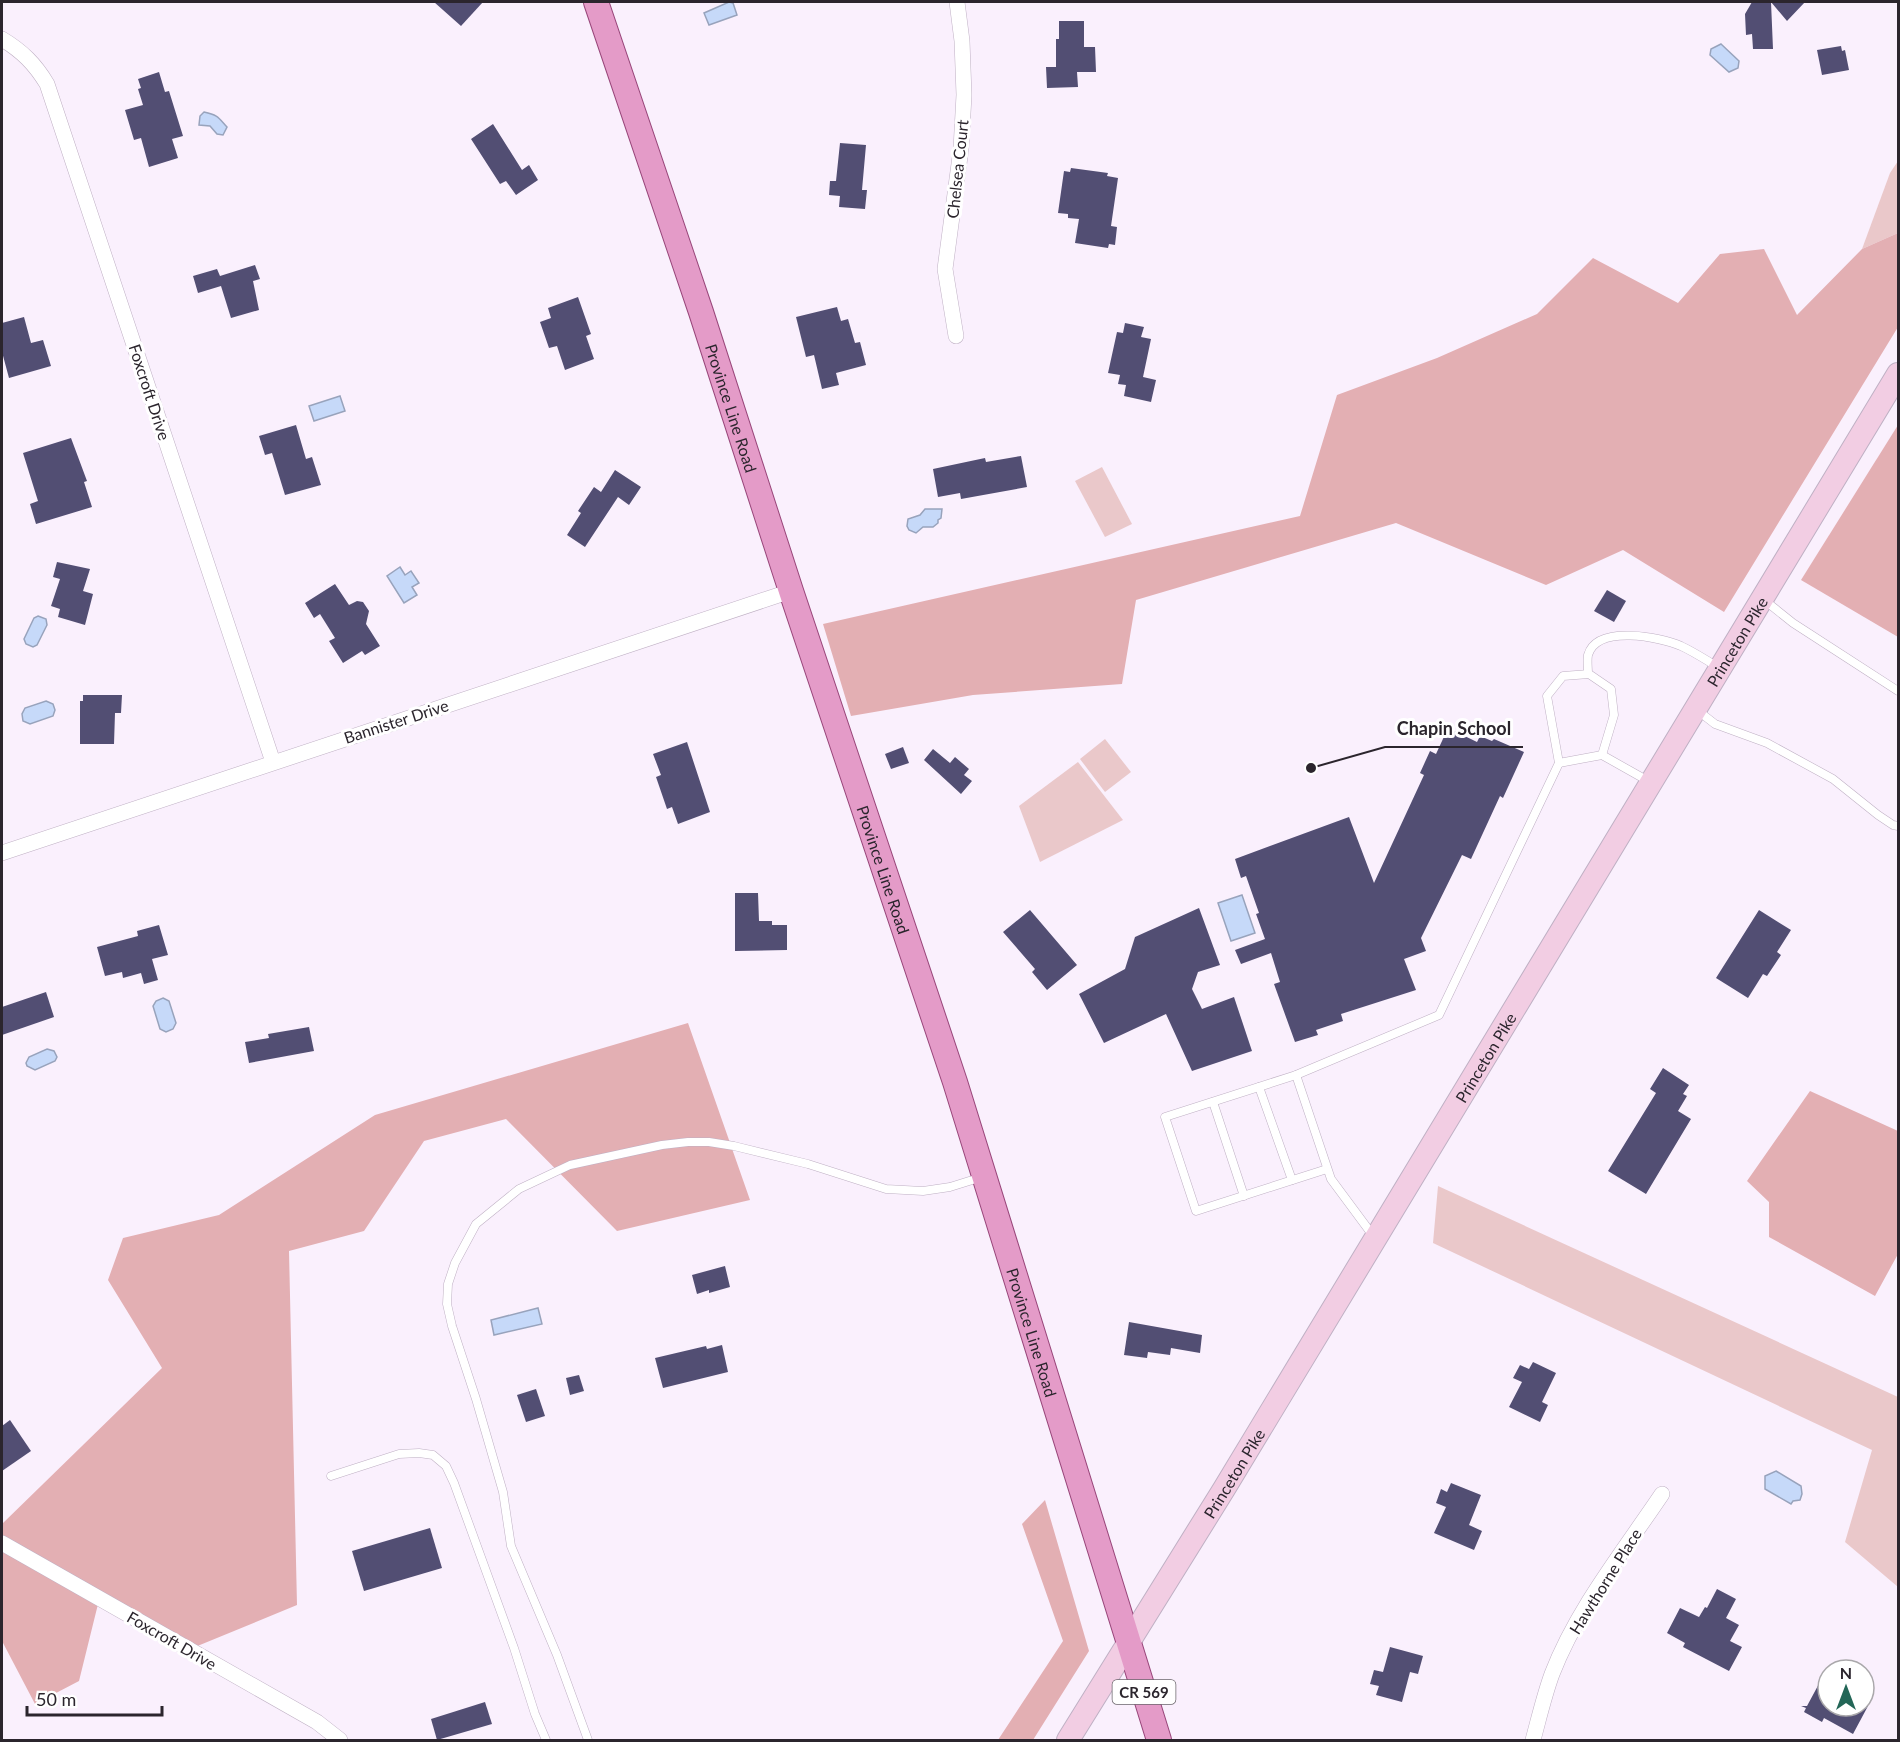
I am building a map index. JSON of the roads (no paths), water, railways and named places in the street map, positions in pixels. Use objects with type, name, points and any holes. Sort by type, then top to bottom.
[{"type":"main road","name":"Province Line Road","points":[[596,2],[889,882],[984,1176],[1159,1740]]},
{"type":"main road","name":"Princeton Pike","points":[[1068,1740],[1375,1239],[1899,374]]},
{"type":"street","name":"Chelsea Court","points":[[956,336],[945,269],[962,149],[962,41],[957,2]]},
{"type":"street","name":"Foxcroft Drive","points":[[2,39],[17,48],[34,64],[47,84],[234,651],[273,762]]},
{"type":"street","name":"Bannister Drive","points":[[2,853],[791,591]]},
{"type":"street","name":"Hawthorne Place","points":[[1533,1740],[1553,1672],[1574,1628],[1587,1604],[1662,1494]]},
{"type":"street","name":"Foxcroft Drive","points":[[2,1544],[317,1722],[340,1740]]},
{"type":"lane","points":[[1763,598],[1793,623],[1899,690]]},
{"type":"lane","points":[[1588,674],[1588,656],[1593,646],[1610,637],[1636,635],[1679,645],[1720,668]]},
{"type":"lane","points":[[1327,1169],[1196,1211],[1165,1117],[1296,1075],[1439,1015],[1559,763],[1547,696],[1563,676],[1588,674],[1611,689],[1614,715],[1602,755]]},
{"type":"lane","points":[[1695,709],[1715,724],[1767,744],[1833,779],[1878,815],[1893,825],[1899,826]]},
{"type":"lane","points":[[1559,763],[1602,755],[1651,783]]},
{"type":"lane","points":[[1296,1075],[1330,1179],[1375,1239]]},
{"type":"lane","points":[[1259,1087],[1292,1180]]},
{"type":"lane","points":[[1213,1102],[1244,1196]]},
{"type":"lane","points":[[588,1740],[557,1655],[511,1546],[503,1492],[447,1304],[448,1284],[454,1263],[476,1224],[519,1189],[570,1165],[662,1144],[709,1142],[734,1146],[808,1164],[886,1189],[923,1191],[984,1176]]},
{"type":"lane","points":[[331,1476],[399,1454],[433,1455],[446,1466],[546,1740]]},
{"type":"water","points":[[729,2],[733,3],[737,15],[709,25],[704,13]]},
{"type":"water","points":[[1721,44],[1739,61],[1738,68],[1729,72],[1710,55],[1711,49]]},
{"type":"water","points":[[204,112],[217,117],[227,127],[223,135],[217,134],[210,126],[199,125],[200,116]]},
{"type":"water","points":[[340,396],[345,411],[314,421],[309,406]]},
{"type":"water","points":[[925,509],[942,509],[938,523],[933,527],[923,527],[916,533],[909,530],[908,519],[920,515]]},
{"type":"water","points":[[400,567],[405,575],[411,571],[419,583],[412,587],[417,595],[404,603],[387,576]]},
{"type":"water","points":[[38,616],[46,619],[47,625],[37,645],[33,647],[26,644],[24,639],[34,618]]},
{"type":"water","points":[[46,701],[53,704],[55,710],[53,716],[30,724],[23,721],[22,714],[25,708]]},
{"type":"water","points":[[1242,895],[1255,933],[1231,941],[1218,903]]},
{"type":"water","points":[[163,998],[169,1001],[176,1023],[173,1029],[166,1032],[160,1029],[153,1006],[156,1001]]},
{"type":"water","points":[[47,1049],[54,1051],[57,1057],[55,1061],[35,1070],[27,1066],[29,1057]]},
{"type":"water","points":[[538,1308],[542,1324],[494,1335],[491,1320]]},
{"type":"water","points":[[1776,1471],[1801,1486],[1800,1500],[1793,1501],[1791,1504],[1765,1489],[1765,1476]]},
{"type":"place","name":"Chapin School","points":[[1311,768]]}]
